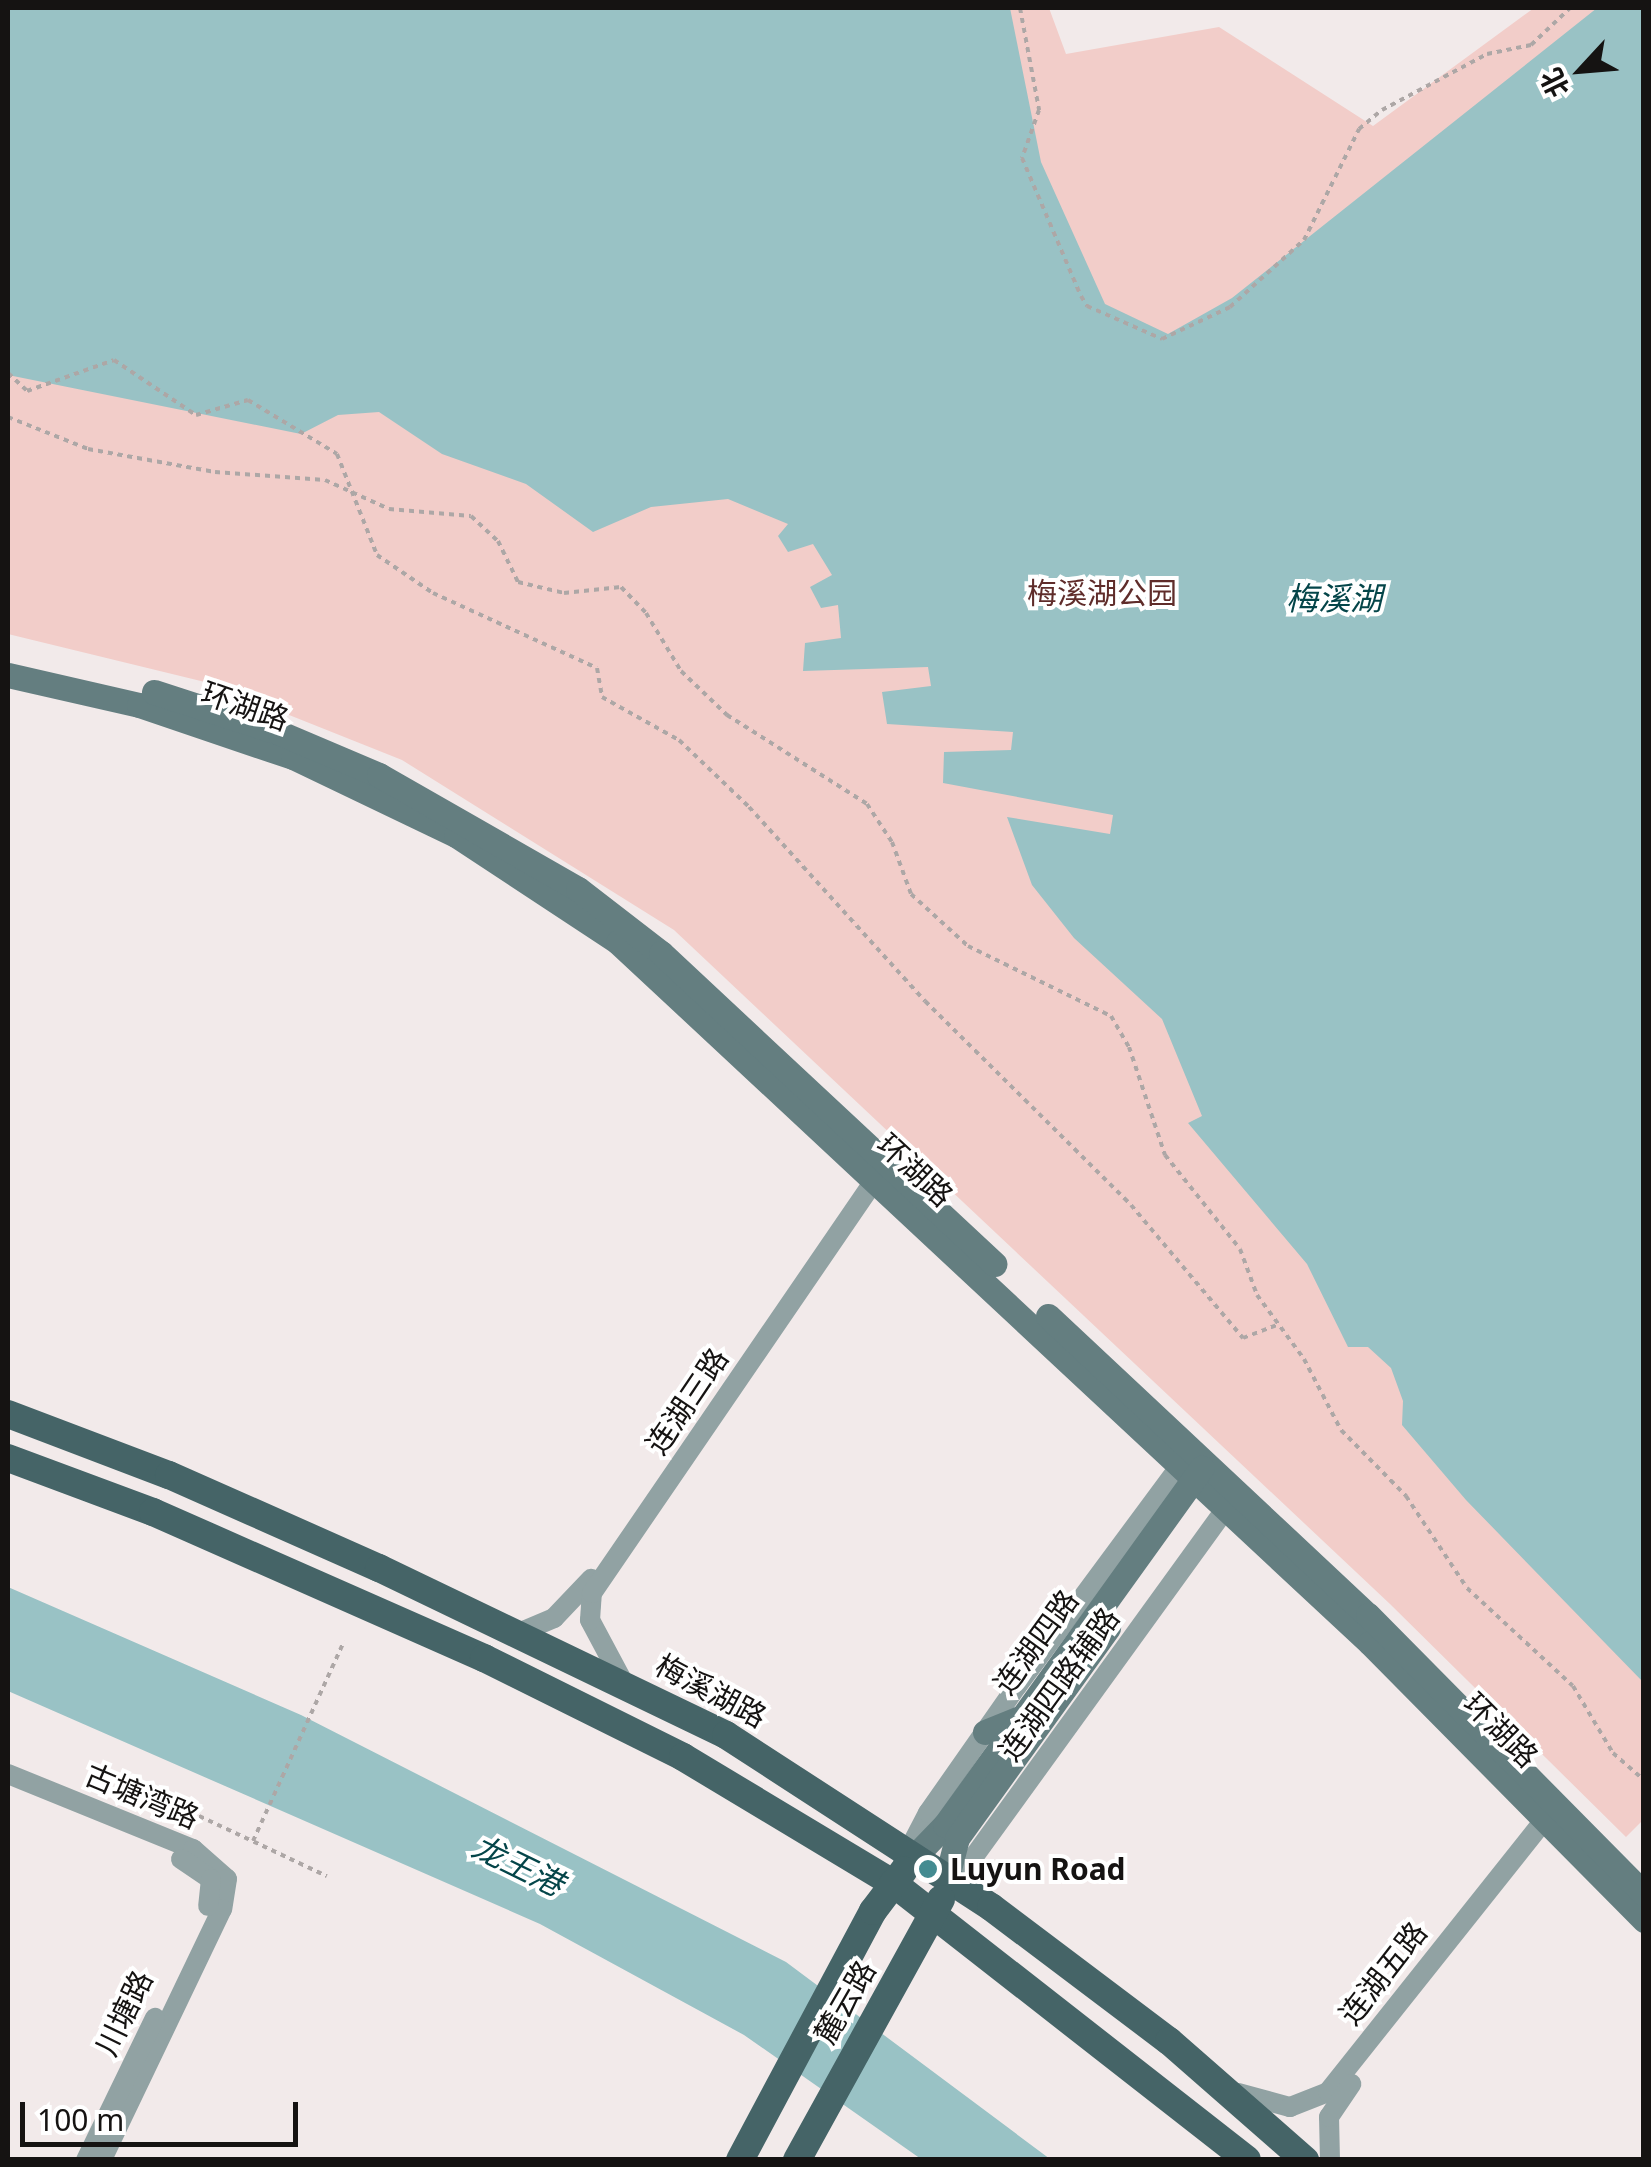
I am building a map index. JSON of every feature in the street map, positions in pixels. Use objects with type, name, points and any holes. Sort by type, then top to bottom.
[{"type":"main road","name":"环湖路","points":[[8,658],[110,680],[280,733],[469,823],[578,889],[661,953],[878,1167],[1207,1478],[1555,1817],[1644,1894]]},
{"type":"main road","name":"环湖路","points":[[8,675],[241,737],[456,835],[618,942],[878,1167]]},
{"type":"main road","name":"梅溪湖路","points":[[8,1414],[169,1474],[521,1632],[622,1680],[790,1772],[950,1880],[1224,2087],[1305,2160]]},
{"type":"main road","points":[[8,1458],[152,1512],[484,1658],[683,1757],[893,1883],[1246,2160]]},
{"type":"main road","name":"连湖四路","points":[[950,1880],[957,1838],[1115,1618],[1207,1478]]},
{"type":"main road","name":"连湖四路","points":[[912,1852],[1207,1478]]},
{"type":"main road","points":[[1115,1618],[1118,1652]]},
{"type":"main road","points":[[985,1732],[1022,1717]]},
{"type":"main road","name":"环湖路","points":[[1555,1817],[1644,1920]]},
{"type":"main road","points":[[740,2160],[873,1911],[912,1852]]},
{"type":"main road","name":"麓云路","points":[[802,2147],[936,1914],[950,1880]]},
{"type":"street","name":"连湖三路","points":[[521,1632],[554,1618],[584,1589],[878,1167]]},
{"type":"street","name":"连湖三路","points":[[622,1680],[590,1620],[592,1593],[878,1167]]},
{"type":"street","name":"连湖四路辅路","points":[[950,1880],[1118,1652],[1207,1478]]},
{"type":"street","name":"连湖四路辅路","points":[[912,1852],[985,1732],[1207,1478]]},
{"type":"street","name":"古塘湾路","points":[[8,1774],[192,1849],[220,1866],[220,1895]]},
{"type":"street","name":"古塘湾路","points":[[8,1788],[187,1862],[211,1879],[220,1895]]},
{"type":"street","name":"连湖五路","points":[[1224,2087],[1276,2107],[1302,2105],[1328,2092],[1555,1817]]},
{"type":"street","name":"连湖五路","points":[[1330,2160],[1326,2132],[1334,2105],[1555,1817]]},
{"type":"street","name":"川塘路","points":[[86,2160],[220,1895]]},
{"type":"street","name":"川塘路","points":[[102,2160],[220,1895]]},
{"type":"path","points":[[1020,8],[1040,110],[1022,158],[1081,296],[1087,306],[1162,339],[1230,308],[1304,240],[1359,130],[1487,54],[1531,45],[1570,8]]},
{"type":"path","points":[[8,373],[27,391],[114,360],[196,415],[248,400],[337,454],[377,555],[433,593],[598,668],[602,697],[679,740],[749,807],[924,1001],[1131,1204],[1243,1338],[1277,1325]]},
{"type":"path","points":[[8,416],[88,449],[215,472],[325,480],[389,509],[471,516],[498,542],[518,582],[564,592],[621,587],[646,614],[681,671],[727,715],[867,804],[892,842],[911,894],[968,946],[1111,1016],[1130,1047],[1164,1154],[1240,1249],[1256,1295],[1341,1430],[1406,1496],[1467,1588],[1574,1686],[1612,1753],[1644,1780]]},
{"type":"path","points":[[253,1842],[344,1641]]},
{"type":"path","points":[[162,1800],[327,1876]]},
{"type":"green space","name":"梅溪湖","points":[[8,8],[1049,8],[1066,54],[1219,27],[1373,126],[1534,8],[1643,8],[1643,1820],[1626,1837],[1390,1604],[674,930],[402,760],[209,683],[8,634]]},
{"type":"water","name":"梅溪湖","points":[[8,8],[1010,8],[1041,162],[1105,304],[1168,334],[1232,298],[1597,8],[1643,8],[1643,1682],[1466,1500],[1402,1425],[1403,1401],[1391,1368],[1368,1347],[1348,1347],[1307,1264],[1188,1123],[1202,1116],[1162,1019],[1074,938],[1032,885],[1007,817],[1110,834],[1113,815],[943,783],[944,752],[1011,750],[1013,732],[887,724],[882,692],[931,686],[928,667],[803,671],[805,643],[841,638],[838,605],[821,608],[810,587],[832,575],[813,544],[788,552],[778,536],[788,524],[728,499],[651,507],[593,532],[526,484],[442,454],[379,412],[338,415],[301,434],[8,375]]},
{"type":"water","name":"龙王港","points":[[8,1587],[301,1715],[786,1962],[1050,2159],[921,2159],[744,2035],[540,1924],[8,1691]]},
{"type":"place","name":"Luyun Road","points":[[928,1869]]},
{"type":"park label","name":"梅溪湖公园","points":[[1102,593]]}]
